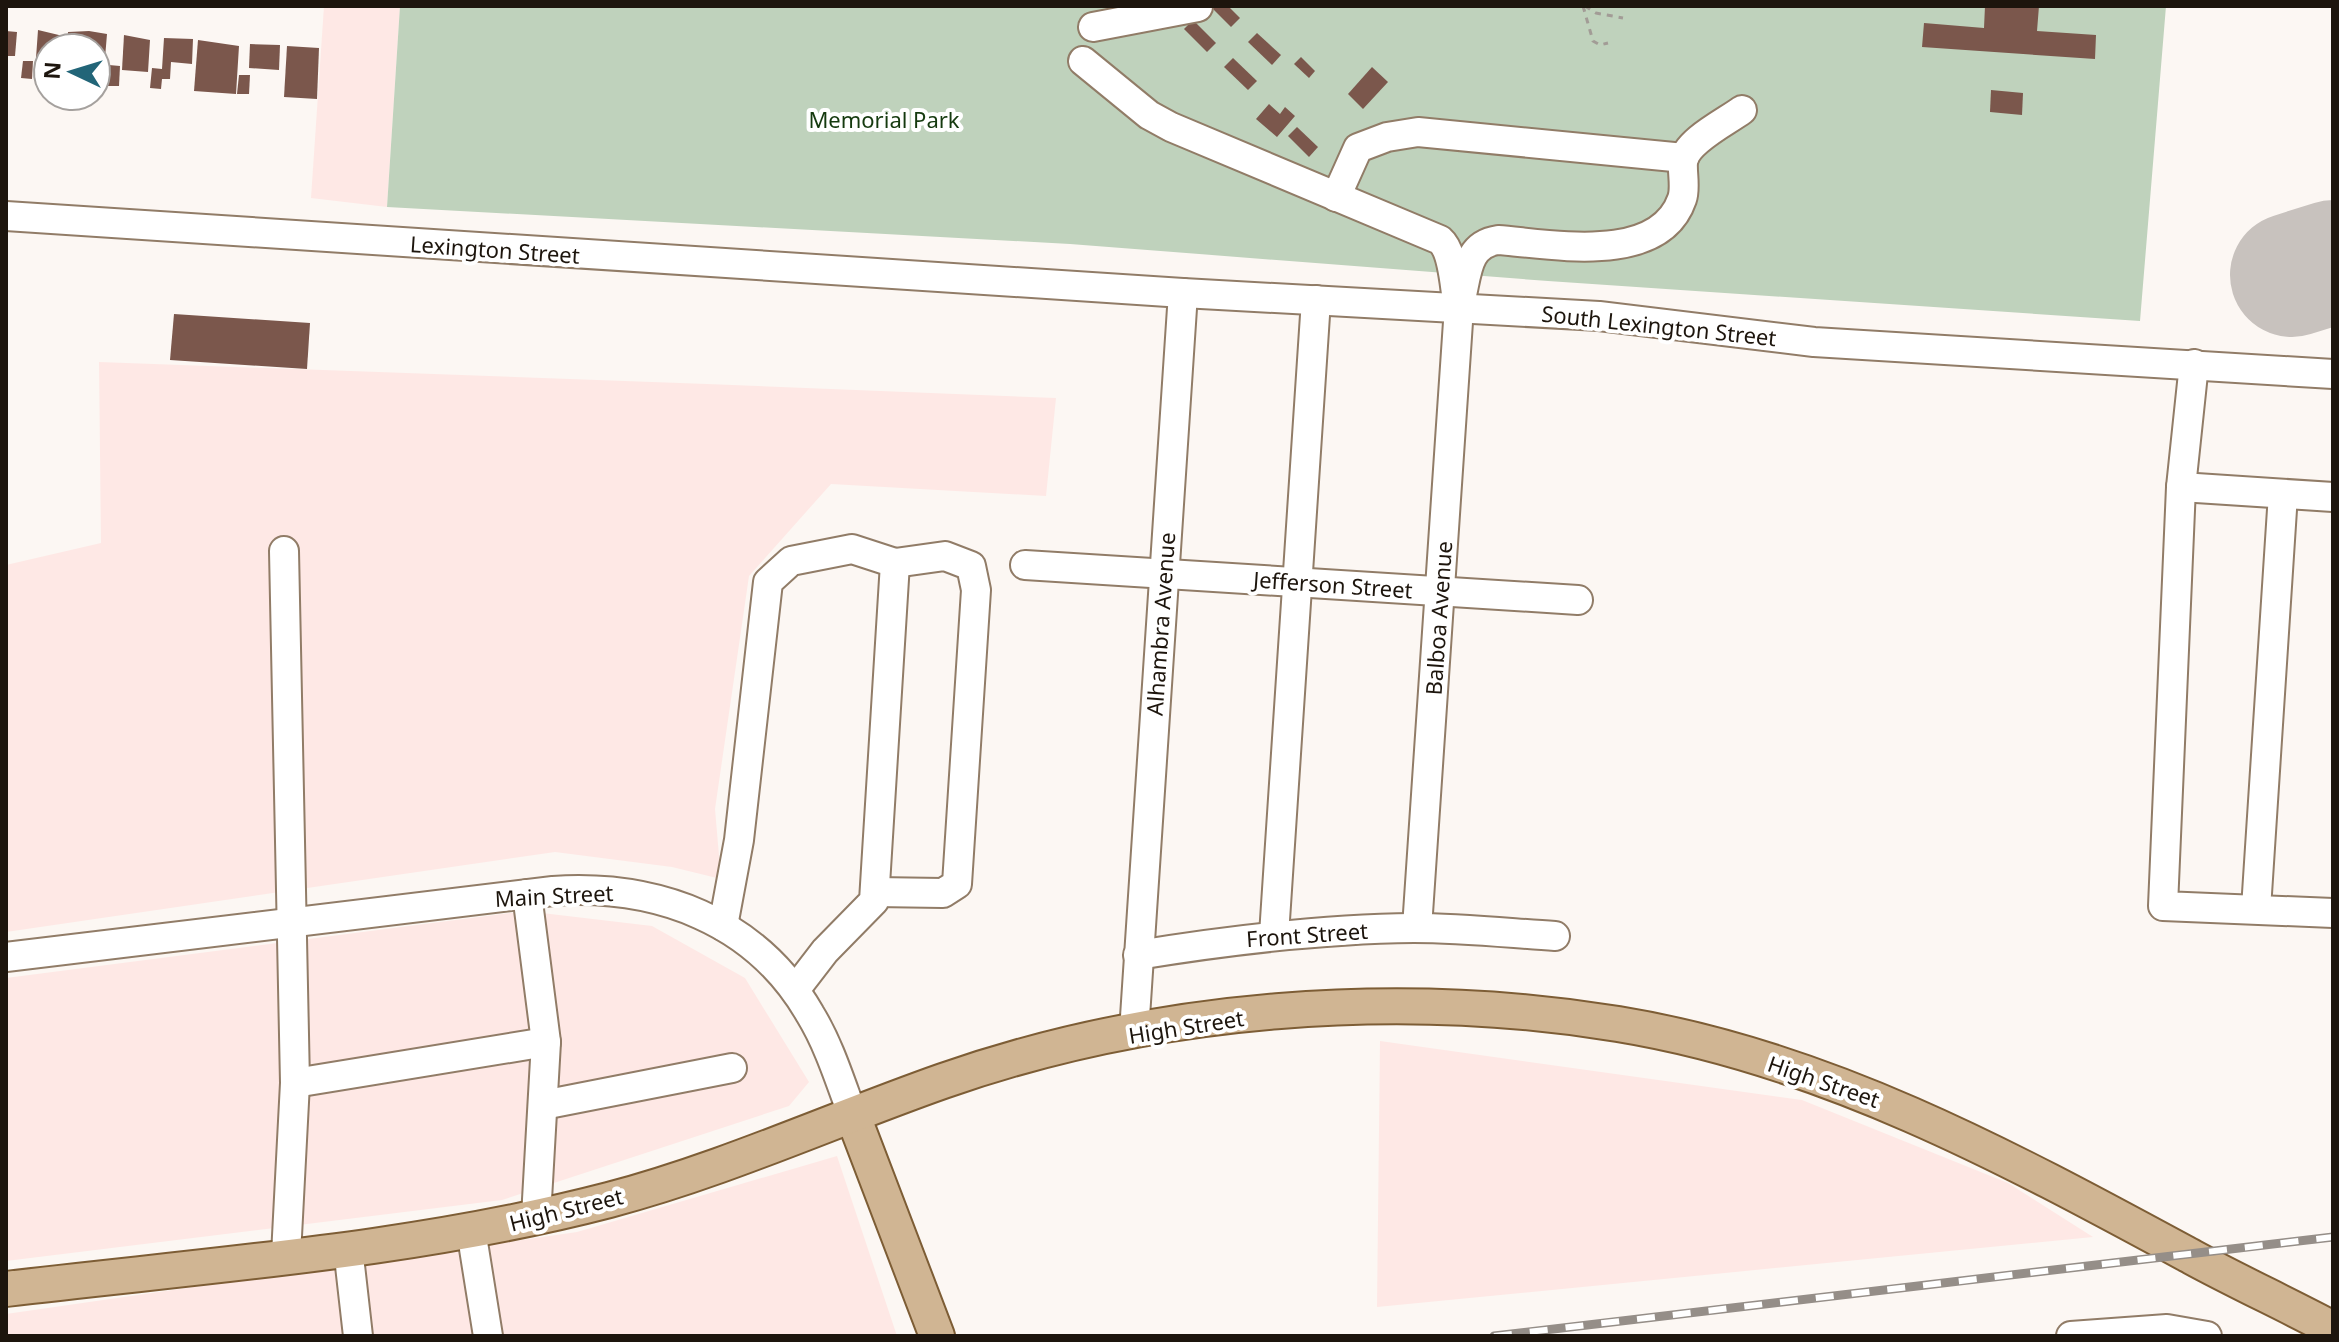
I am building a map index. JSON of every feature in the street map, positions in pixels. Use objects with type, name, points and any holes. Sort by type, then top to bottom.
[{"type":"main road","name":"High Street","points":[[6,1289],[348,1248],[536,1217],[616,1198],[947,1080],[1039,1053],[1134,1032],[1219,1019],[1391,1006],[1566,1017],[1620,1024],[1711,1044],[1800,1070],[1909,1111],[2005,1157],[2333,1329]]},
{"type":"main road","name":"Main Street","points":[[853,1116],[937,1336]]},
{"type":"street","points":[[1093,27],[1198,7]]},
{"type":"street","points":[[1083,61],[1149,115],[1171,127],[1440,240],[1448,247],[1459,307]]},
{"type":"street","points":[[1459,307],[1473,252],[1484,242],[1616,246],[1658,229],[1672,215],[1683,197],[1684,158],[1695,144],[1742,110]]},
{"type":"street","points":[[1336,197],[1358,148],[1387,137],[1418,132],[1684,158]]},
{"type":"street","name":"Lexington Street","points":[[6,216],[984,281]]},
{"type":"street","name":"South Lexington Street","points":[[984,281],[1459,307],[1679,323],[1814,342],[2333,374]]},
{"type":"street","name":"Alhambra Avenue","points":[[1138,955],[1183,293]]},
{"type":"street","points":[[1274,935],[1316,300]]},
{"type":"street","name":"Balboa Avenue","points":[[1417,928],[1459,307]]},
{"type":"street","points":[[2194,364],[2181,487],[2163,906],[2333,913]]},
{"type":"street","points":[[2181,487],[2333,497]]},
{"type":"street","points":[[2256,909],[2283,494]]},
{"type":"street","points":[[723,926],[739,840],[768,582],[791,561],[852,549],[895,563],[945,556],[971,566],[976,590],[957,884],[943,893],[875,892]]},
{"type":"street","points":[[284,551],[295,1083],[286,1255]]},
{"type":"street","points":[[795,990],[825,951],[874,901],[895,563]]},
{"type":"street","name":"Jefferson Street","points":[[1025,565],[1578,600]]},
{"type":"street","name":"Main Street","points":[[6,957],[527,894],[592,890],[642,894],[679,905],[723,926],[765,959],[795,990],[820,1031],[853,1116]]},
{"type":"street","points":[[527,894],[546,1042],[536,1217]]},
{"type":"street","name":"Front Street","points":[[1138,955],[1274,935],[1417,928],[1555,936]]},
{"type":"street","points":[[1134,1032],[1138,955]]},
{"type":"street","points":[[295,1083],[546,1042]]},
{"type":"street","points":[[543,1105],[732,1068]]},
{"type":"street","points":[[471,1230],[488,1336]]},
{"type":"street","points":[[348,1248],[358,1336]]},
{"type":"street","points":[[2071,1336],[2167,1329],[2207,1336]]},
{"type":"path","points":[[1584,6],[1596,13],[1623,18]]},
{"type":"path","points":[[1584,6],[1593,41],[1600,45],[1608,43]]},
{"type":"shaded area","points":[[324,6],[400,6],[387,207],[311,198]]},
{"type":"shaded area","points":[[99,362],[1056,398],[1046,496],[831,484],[749,576],[715,809],[721,879],[672,867],[555,852],[6,932],[6,565],[101,543]]},
{"type":"shaded area","points":[[525,911],[652,926],[745,978],[809,1082],[789,1106],[502,1200],[6,1261],[6,978]]},
{"type":"shaded area","points":[[1380,1041],[1802,1100],[2008,1183],[2093,1237],[1377,1307]]},
{"type":"shaded area","points":[[837,1156],[897,1336],[6,1336],[6,1314],[577,1232]]},
{"type":"green space","name":"Memorial Park","points":[[400,6],[2166,6],[2140,321],[1548,281],[1070,244],[387,207]]},
{"type":"building","points":[[1210,6],[1228,6],[1240,18],[1231,27]]},
{"type":"building","points":[[1985,6],[2039,6],[2037,31],[2096,35],[2095,59],[1922,47],[1924,23],[1984,28]]},
{"type":"building","points":[[1193,20],[1216,43],[1207,52],[1184,29]]},
{"type":"building","points":[[6,31],[17,32],[15,56],[6,56]]},
{"type":"building","points":[[1257,33],[1281,55],[1272,65],[1248,42]]},
{"type":"building","points":[[124,35],[150,40],[148,72],[122,70]]},
{"type":"building","points":[[164,38],[193,39],[192,64],[171,62],[170,79],[162,79],[161,89],[150,88],[152,68],[162,69]]},
{"type":"building","points":[[198,40],[239,46],[236,94],[194,91]]},
{"type":"building","points":[[250,44],[280,45],[279,70],[249,68]]},
{"type":"building","points":[[287,46],[319,48],[317,99],[284,97]]},
{"type":"building","points":[[1301,57],[1315,71],[1309,78],[1294,64]]},
{"type":"building","points":[[1233,58],[1257,81],[1248,90],[1224,67]]},
{"type":"building","points":[[23,61],[32,61],[32,79],[21,78]]},
{"type":"building","points":[[112,65],[120,66],[119,86],[112,86]]},
{"type":"building","points":[[1372,67],[1388,82],[1363,109],[1348,94]]},
{"type":"building","points":[[239,75],[250,75],[249,94],[237,94]]},
{"type":"building","points":[[1991,90],[2023,93],[2022,115],[1990,112]]},
{"type":"building","points":[[1269,104],[1280,114],[1285,107],[1295,116],[1277,137],[1256,119]]},
{"type":"building","points":[[1297,127],[1318,147],[1309,157],[1288,136]]},
{"type":"building","points":[[174,314],[310,323],[307,369],[170,360]]},
{"type":"runway","points":[[2292,275],[2333,262]]},
{"type":"railway","points":[[1494,1336],[2333,1237]]}]
